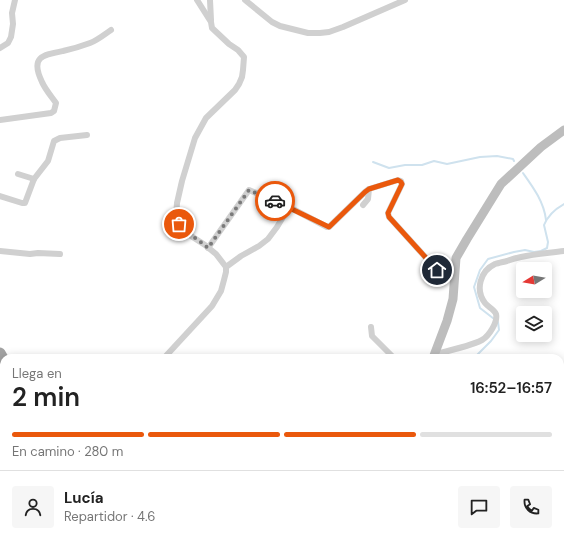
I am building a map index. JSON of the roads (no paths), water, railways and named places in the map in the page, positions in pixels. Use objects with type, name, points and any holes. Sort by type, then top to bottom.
[{"type":"main road","points":[[435,354],[448,322],[456,258],[466,239],[502,184],[541,147],[564,130]]},
{"type":"street","points":[[0,48],[8,43],[11,37],[13,24],[12,13],[15,0]]},
{"type":"street","points":[[197,0],[211,22]]},
{"type":"street","points":[[168,354],[212,306],[221,291],[226,272],[226,267],[216,254],[188,234],[179,224],[176,217],[179,193],[195,138],[206,118],[234,90],[242,77],[244,57],[212,28],[210,0]]},
{"type":"street","points":[[245,0],[272,22],[280,26],[308,33],[329,32],[405,0]]},
{"type":"street","points":[[0,120],[54,111],[56,103],[42,83],[38,72],[37,65],[39,59],[50,53],[92,43],[111,30]]},
{"type":"street","points":[[0,196],[25,203],[34,179],[48,161],[54,142],[60,138],[87,135]]},
{"type":"street","points":[[18,174],[34,179]]},
{"type":"street","points":[[208,248],[249,190],[289,207],[327,227],[330,226],[369,189],[398,180],[402,184],[388,213],[389,217],[437,270]]},
{"type":"street","points":[[363,205],[368,199],[369,189]]},
{"type":"street","points":[[226,267],[268,239],[289,207]]},
{"type":"street","points":[[0,251],[30,254],[60,254]]},
{"type":"street","points":[[440,354],[482,340],[493,328],[496,319],[495,312],[486,303],[480,290],[480,284],[485,272],[495,264],[521,256],[564,251]]},
{"type":"street","points":[[371,327],[372,336],[390,354]]},
{"type":"waterway","points":[[373,162],[389,168],[405,165],[422,165],[434,161],[447,164],[480,157],[497,156],[513,159],[514,161]]},
{"type":"waterway","points":[[523,173],[534,189],[543,207],[546,220]]},
{"type":"waterway","points":[[478,354],[491,341],[499,330],[498,322],[480,308],[474,287],[480,270],[488,259],[514,252],[525,250],[534,252],[547,248],[548,242],[544,225],[552,213],[564,204]]}]
